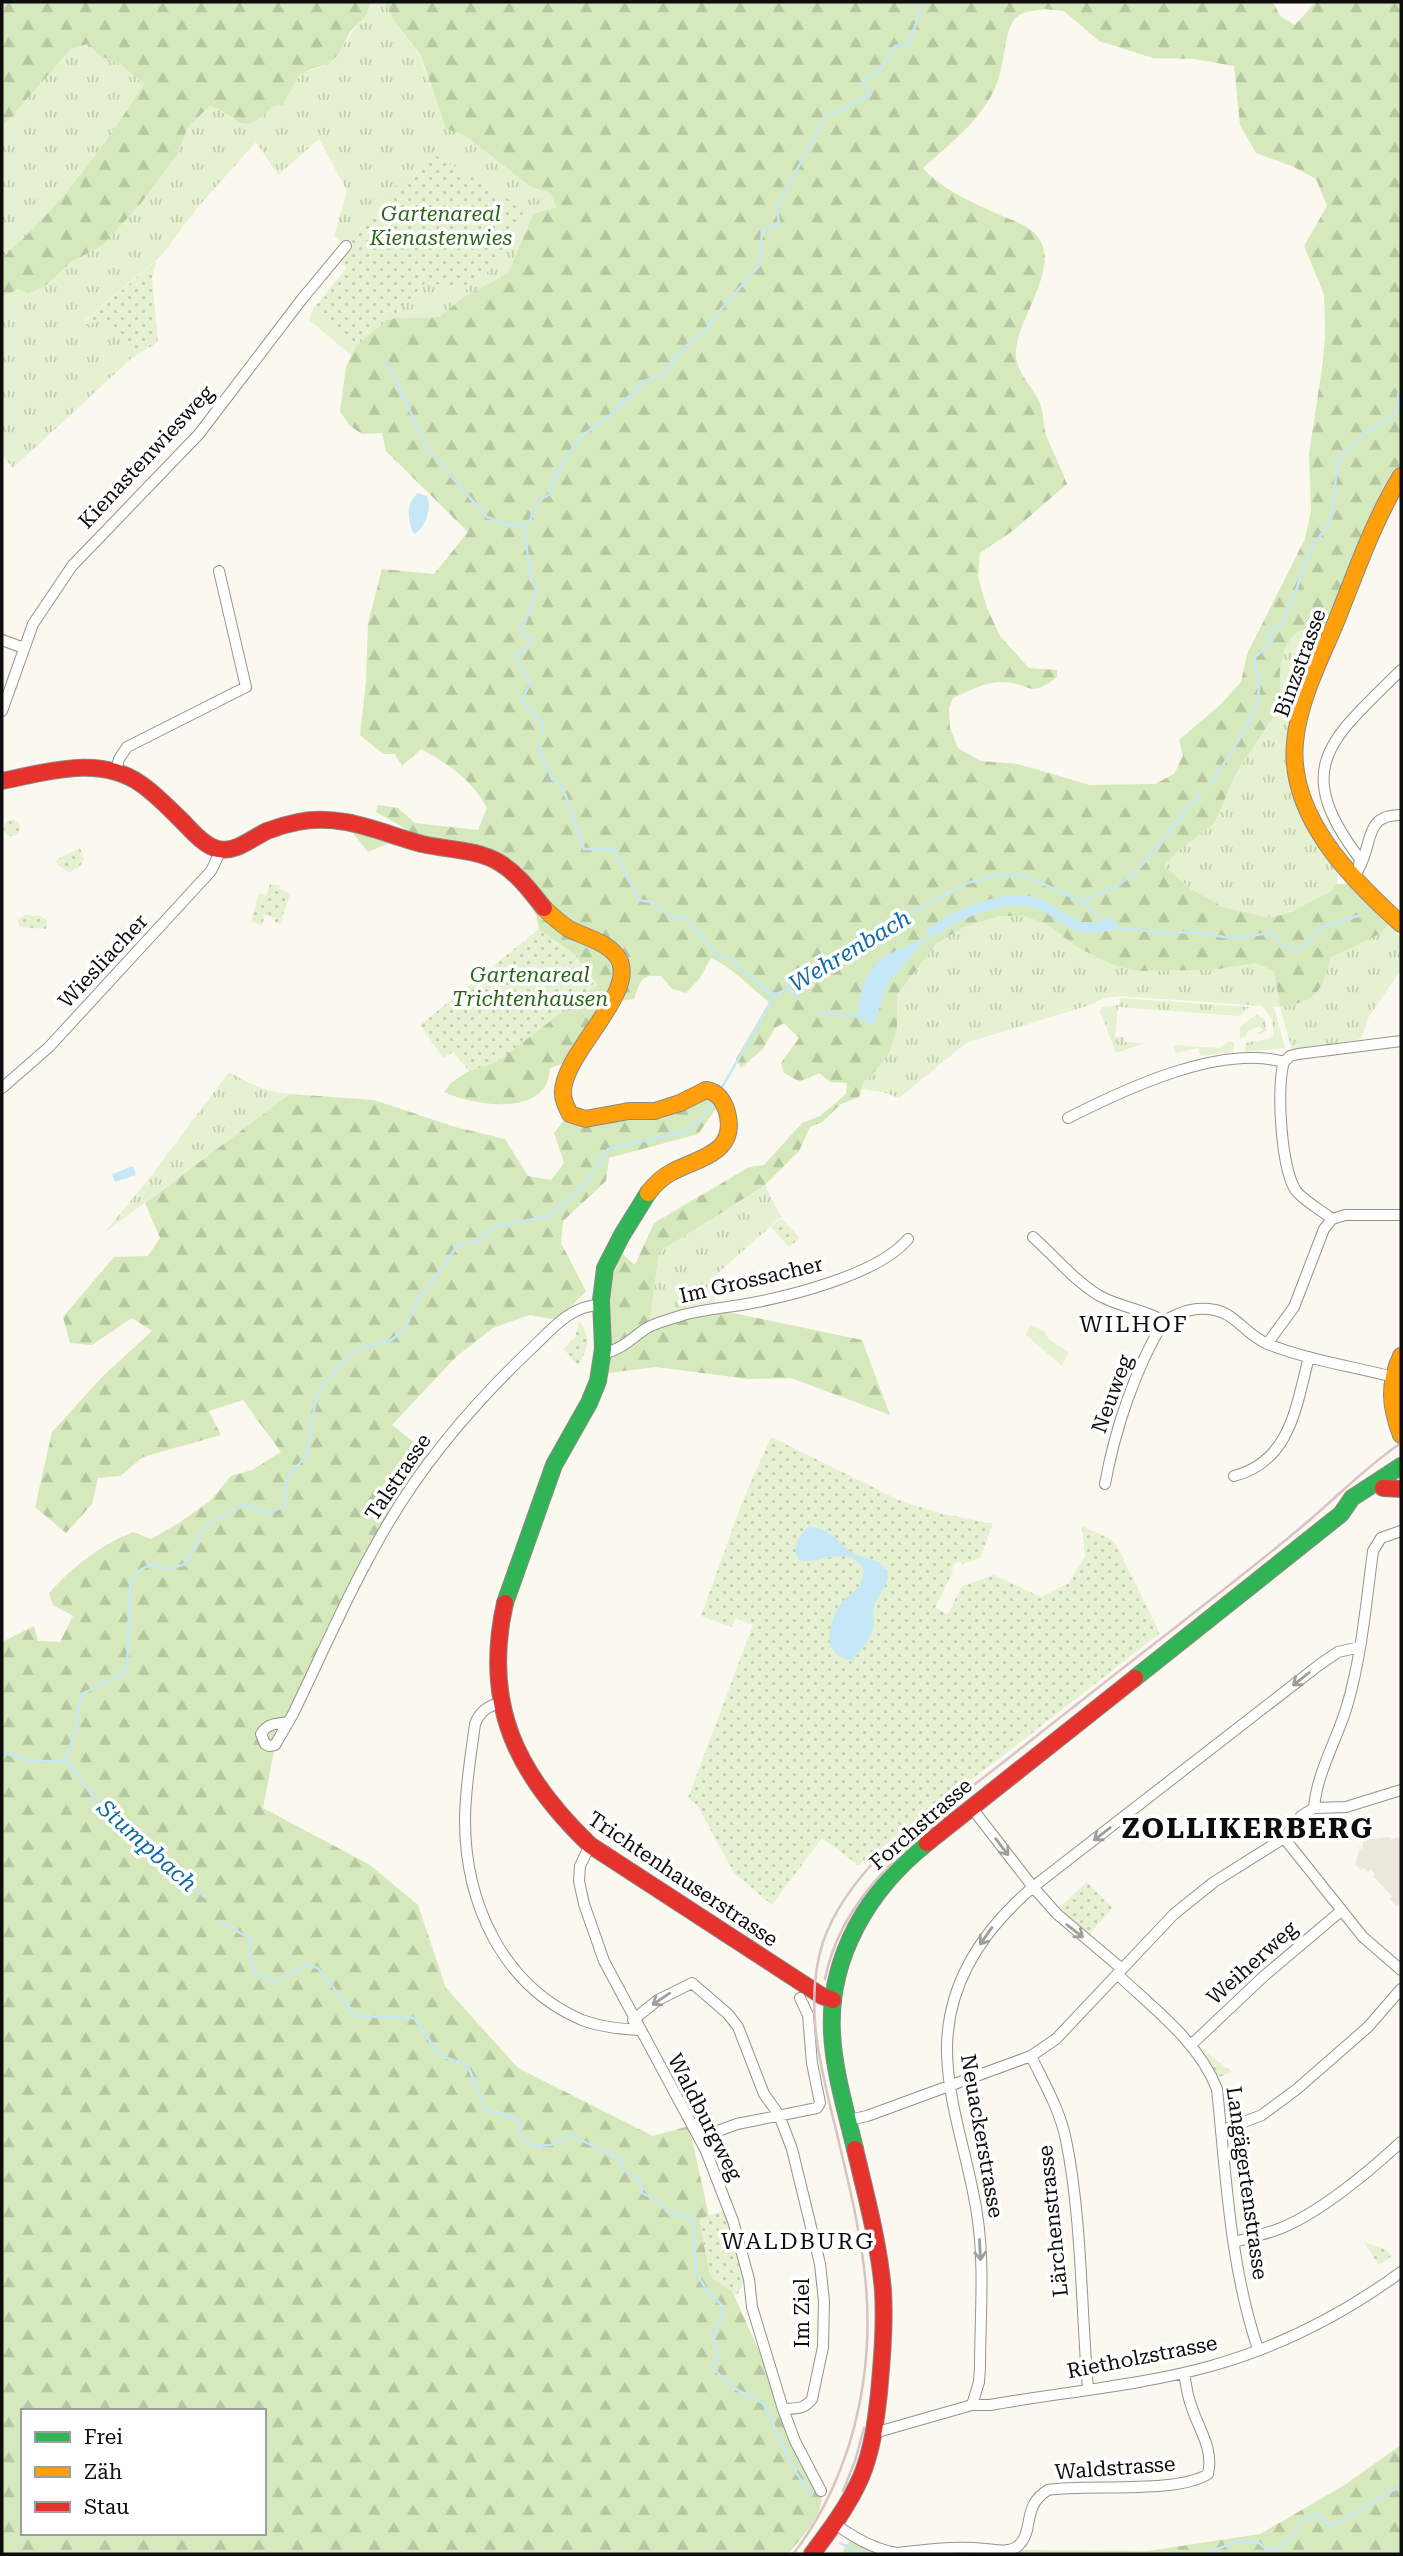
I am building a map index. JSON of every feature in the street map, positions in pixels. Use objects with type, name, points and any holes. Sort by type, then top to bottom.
[{"type":"street","name":"Kienastenwiesweg","points":[[2,711],[33,624],[72,566],[205,427],[295,308],[346,246]]},
{"type":"street","name":"Binzstrasse","points":[[1401,476],[1378,518],[1329,639],[1303,706],[1295,746],[1297,778],[1307,810],[1355,873],[1401,925]]},
{"type":"street","points":[[116,771],[119,758],[127,747],[246,687],[219,571]]},
{"type":"street","points":[[2,640],[24,648]]},
{"type":"street","points":[[1355,873],[1360,859],[1340,833],[1330,811],[1324,778],[1325,761],[1330,747],[1344,727],[1401,670]]},
{"type":"street","points":[[2,781],[74,769],[101,768],[116,771],[139,782],[207,843],[221,850]]},
{"type":"street","points":[[1355,873],[1366,856],[1375,824],[1387,815],[1401,815]]},
{"type":"street","name":"Trichtenhauserstrasse","points":[[221,850],[239,846],[279,827],[307,820],[328,819],[362,824],[423,844],[475,853],[492,859],[511,871],[547,912],[561,923],[606,947],[621,963],[622,982],[617,995],[585,1038],[563,1087],[562,1101],[570,1114],[585,1119],[629,1111],[655,1111],[710,1090],[719,1097],[729,1126],[724,1145],[711,1155],[667,1174],[656,1183],[610,1255],[600,1280],[602,1354],[597,1384],[554,1466],[507,1594],[498,1652],[501,1702],[515,1750],[529,1777],[551,1808],[590,1845],[765,1960],[822,1996],[833,2000]]},
{"type":"street","name":"Wiesliacher","points":[[2,1088],[39,1057],[74,1021],[211,871],[221,850]]},
{"type":"street","points":[[1332,1219],[1297,1192],[1287,1170],[1283,1153],[1281,1081],[1284,1062],[1290,1056],[1298,1054],[1401,1041]]},
{"type":"street","points":[[1068,1118],[1128,1088],[1178,1071],[1217,1062],[1264,1058],[1284,1062]]},
{"type":"street","points":[[1267,1344],[1294,1307],[1324,1228],[1332,1219],[1345,1216],[1401,1215]]},
{"type":"street","points":[[1033,1237],[1085,1286],[1116,1303],[1149,1312],[1164,1321],[1185,1310],[1217,1310],[1236,1321],[1251,1336],[1267,1344],[1393,1377]]},
{"type":"street","name":"Im Grossacher","points":[[602,1354],[619,1350],[649,1327],[683,1315],[762,1301],[840,1279],[880,1260],[901,1247],[908,1239]]},
{"type":"street","name":"Talstrasse","points":[[288,1722],[369,1559],[404,1498],[433,1456],[476,1404],[541,1340],[574,1311],[589,1305],[600,1305]]},
{"type":"street","name":"Neuweg","points":[[1105,1484],[1116,1431],[1164,1321]]},
{"type":"street","points":[[1401,1356],[1393,1377],[1390,1402],[1401,1435]]},
{"type":"street","points":[[1234,1476],[1256,1467],[1272,1456],[1284,1440],[1309,1357]]},
{"type":"street","name":"Forchstrasse","points":[[812,2554],[835,2524],[861,2476],[874,2433],[884,2327],[882,2277],[836,2055],[833,2000],[847,1941],[872,1898],[903,1864],[1341,1514],[1352,1498],[1401,1466]]},
{"type":"street","name":"Forchstrasse","points":[[1341,1514],[1352,1510],[1401,1478]]},
{"type":"street","points":[[1383,1488],[1401,1489]]},
{"type":"street","points":[[1314,1808],[1317,1788],[1346,1709],[1360,1647],[1373,1551],[1381,1538],[1401,1531]]},
{"type":"street","name":"Neuackerstrasse","points":[[972,2405],[980,2368],[981,2266],[978,2215],[951,2087],[947,2052],[949,2023],[968,1965],[1002,1915],[1033,1887],[1319,1665],[1338,1653],[1360,1647]]},
{"type":"street","points":[[501,1702],[479,1713],[475,1724],[465,1820],[471,1877],[481,1917],[501,1953],[526,1982],[555,2006],[583,2021],[613,2028],[636,2025]]},
{"type":"street","points":[[849,2120],[951,2087],[1031,2056],[1056,2039],[1174,1914],[1214,1882],[1284,1838],[1301,1816],[1314,1808],[1346,1807],[1401,1790]]},
{"type":"street","name":"Langägertenstrasse","points":[[971,1807],[1033,1887],[1066,1924],[1119,1971],[1191,2045],[1209,2068],[1217,2090],[1234,2242],[1243,2296],[1258,2349]]},
{"type":"street","points":[[1284,1838],[1363,1937],[1401,1970]]},
{"type":"street","name":"Waldburgweg","points":[[590,1845],[580,1866],[579,1881],[604,1961],[699,2138],[733,2221],[749,2279],[752,2307],[783,2409],[795,2441],[821,2491]]},
{"type":"street","name":"Weiherweg","points":[[1191,2045],[1264,1976],[1341,1911]]},
{"type":"street","name":"Im Ziel","points":[[636,2025],[658,2000],[692,1983],[728,2014],[738,2028],[764,2094],[779,2115],[804,2194],[820,2264],[824,2301],[823,2347],[812,2399],[807,2406],[800,2409],[783,2409]]},
{"type":"street","points":[[1221,2131],[1262,2115],[1297,2089],[1368,2027],[1401,1989]]},
{"type":"street","points":[[699,2138],[737,2124],[817,2108],[820,2103],[812,2063],[808,2015],[800,1998]]},
{"type":"street","name":"Lärchenstrasse","points":[[1031,2056],[1056,2109],[1066,2139],[1075,2208],[1088,2389]]},
{"type":"street","points":[[1234,2242],[1278,2230],[1302,2217],[1382,2160],[1401,2142]]},
{"type":"street","name":"Rietholzstrasse","points":[[874,2433],[972,2405],[990,2405],[1088,2389],[1213,2365],[1319,2323],[1401,2272]]},
{"type":"street","name":"Waldstrasse","points":[[835,2524],[864,2542],[889,2552],[958,2546],[1007,2551],[1019,2545],[1034,2501],[1048,2490],[1171,2484],[1201,2479],[1208,2474],[1209,2460],[1202,2428],[1191,2408],[1184,2372]]},
{"type":"green space","points":[[2,2],[371,2],[366,15],[350,32],[337,56],[326,65],[311,69],[298,77],[283,105],[273,106],[254,122],[247,124],[210,106],[188,127],[177,155],[141,203],[103,245],[71,262],[45,286],[28,294],[18,289],[2,297],[2,258],[62,198],[113,131],[144,84],[121,65],[99,55],[88,44],[71,49],[2,127]]},
{"type":"green space","points":[[371,2],[384,2],[420,56],[446,129],[464,135],[531,187],[551,193],[556,207],[533,214],[508,273],[464,297],[439,317],[395,318],[356,346],[352,356],[309,320],[313,309],[354,342],[386,313],[396,313],[426,282],[465,290],[432,153],[396,187],[346,246],[334,236],[347,191],[319,139],[278,175],[256,142],[197,208],[161,256],[84,321],[86,327],[99,320],[109,321],[132,349],[132,358],[13,468],[2,455],[2,297],[18,289],[28,294],[45,286],[71,262],[103,245],[141,203],[177,155],[188,127],[210,106],[235,120],[248,123],[263,116],[273,106],[283,105],[300,76],[326,65],[336,55]]},
{"type":"green space","points":[[384,2],[1273,2],[1280,16],[1295,25],[1316,2],[1401,2],[1401,479],[1334,628],[1300,631],[1287,644],[1280,674],[1283,702],[1234,777],[1215,823],[1178,851],[1164,866],[1191,889],[1223,907],[1270,918],[1291,912],[1331,891],[1337,884],[1349,884],[1388,925],[1380,934],[1330,958],[1324,980],[1310,998],[1280,1007],[1274,971],[1256,963],[1213,970],[1136,971],[1113,965],[1077,947],[1045,923],[1022,916],[1000,916],[966,926],[936,944],[897,995],[897,1027],[889,1054],[864,1081],[859,1097],[841,1104],[822,1122],[810,1127],[799,1151],[765,1185],[659,1252],[649,1327],[714,1309],[862,1340],[890,1415],[791,1378],[748,1379],[656,1367],[600,1374],[600,1289],[615,1247],[635,1265],[654,1223],[749,1167],[764,1165],[802,1123],[820,1116],[846,1094],[847,1083],[830,1082],[819,1073],[800,1082],[784,1073],[781,1063],[799,1038],[784,1023],[775,1028],[763,1049],[741,1068],[736,1059],[769,1002],[727,967],[711,958],[700,978],[686,993],[672,989],[661,976],[649,976],[642,980],[634,999],[601,1004],[562,1064],[550,1068],[546,1085],[538,1094],[526,1100],[513,1104],[483,1103],[444,1092],[451,1083],[469,1071],[497,1062],[576,956],[539,929],[536,915],[496,852],[413,833],[376,812],[378,805],[398,808],[415,823],[478,830],[487,808],[467,781],[432,755],[421,749],[402,766],[395,754],[383,754],[360,735],[366,681],[368,623],[382,569],[434,574],[468,532],[386,451],[382,433],[362,434],[349,425],[340,411],[346,367],[356,346],[386,321],[395,318],[439,317],[464,297],[508,273],[533,214],[556,207],[551,193],[531,187],[464,135],[446,129],[421,56],[393,19]],"holes":[[[1044,9],[1064,11],[1099,41],[1153,58],[1194,59],[1234,66],[1240,125],[1256,153],[1294,167],[1316,179],[1327,206],[1304,246],[1324,294],[1325,336],[1309,454],[1311,510],[1305,539],[1247,654],[1241,682],[1220,705],[1179,740],[1183,756],[1174,774],[1155,784],[1090,785],[1018,764],[981,761],[958,748],[950,728],[949,709],[953,698],[994,682],[1010,682],[1034,689],[1057,677],[1057,670],[1029,668],[1000,636],[987,608],[978,577],[980,553],[1014,530],[1067,484],[1046,435],[1040,403],[1021,372],[1016,358],[1018,338],[1042,277],[1043,248],[1037,236],[1029,229],[959,195],[939,183],[923,168],[978,116],[986,104],[999,77],[1011,25],[1017,17]]]},
{"type":"green space","points":[[88,44],[99,55],[121,65],[144,84],[92,163],[31,233],[2,258],[2,127],[71,49]]},
{"type":"green space","name":"Gartenareal Kienastenwies","points":[[432,153],[525,209],[497,264],[465,290],[426,282],[396,313],[386,313],[354,342],[313,309],[347,268],[335,258],[396,186]]},
{"type":"green space","points":[[156,261],[152,279],[158,342],[132,358],[132,349],[109,321],[99,320],[85,327],[84,322]]},
{"type":"green space","points":[[1328,629],[1288,758],[1337,866],[1337,884],[1331,891],[1291,912],[1270,918],[1223,907],[1191,889],[1164,866],[1178,851],[1215,823],[1234,777],[1282,703],[1280,674],[1287,644],[1300,631]]},
{"type":"green space","points":[[9,820],[15,820],[20,828],[18,834],[9,836],[4,831],[4,825]]},
{"type":"green space","points":[[349,828],[391,842],[368,852]]},
{"type":"green space","points":[[80,848],[84,860],[79,867],[69,872],[58,865],[56,860]]},
{"type":"green space","points":[[270,884],[280,885],[279,889],[290,894],[280,924],[275,922],[275,918],[265,915],[262,925],[251,922],[259,893],[266,896]]},
{"type":"green space","points":[[25,915],[40,916],[47,920],[46,929],[20,927],[17,920]]},
{"type":"green space","points":[[1000,916],[1022,916],[1045,923],[1077,947],[1113,965],[1136,971],[1213,970],[1256,963],[1274,970],[1280,1007],[1268,1006],[1274,1008],[1285,1048],[1245,1052],[1245,1043],[1268,1039],[1274,1035],[1272,1019],[1262,1006],[1120,996],[1104,998],[1090,1005],[966,1043],[899,1098],[862,1089],[864,1081],[871,1076],[897,1027],[897,995],[936,944],[966,926]]},
{"type":"green space","points":[[1388,925],[1401,937],[1401,970],[1369,1016],[1361,1039],[1292,1050],[1280,1007],[1330,958],[1380,934]]},
{"type":"green space","name":"Gartenareal Trichtenhausen","points":[[539,929],[576,956],[598,985],[497,1062],[469,1071],[453,1052],[443,1058],[420,1025]]},
{"type":"green space","points":[[1120,998],[1249,1007],[1239,1016],[1118,1007],[1115,1037],[1125,1037],[1125,1042],[1145,1043],[1116,1053],[1100,1011],[1102,1007],[1119,1005]]},
{"type":"green space","points":[[1257,1014],[1265,1020],[1266,1031],[1259,1035],[1257,1033],[1263,1030],[1260,1026],[1240,1038],[1240,1026]]},
{"type":"green space","points":[[1227,1042],[1234,1042],[1233,1052],[1201,1056],[1198,1048],[1175,1053],[1173,1045],[1219,1048]]},
{"type":"green space","points":[[229,1072],[258,1087],[290,1094],[104,1233],[151,1176]]},
{"type":"green space","points":[[290,1094],[374,1100],[455,1127],[505,1139],[528,1176],[551,1180],[564,1163],[554,1133],[564,1120],[581,1128],[614,1120],[663,1119],[709,1096],[716,1109],[698,1134],[609,1158],[606,1181],[563,1221],[561,1243],[586,1291],[558,1320],[529,1315],[493,1328],[456,1357],[392,1425],[428,1453],[388,1523],[275,1745],[263,1808],[370,1865],[418,1905],[446,1988],[518,2068],[653,2136],[689,2126],[719,2261],[821,2491],[822,2500],[816,2517],[788,2554],[2,2554],[2,1642],[34,1626],[38,1641],[60,1642],[73,1616],[53,1605],[49,1593],[67,1574],[109,1543],[133,1532],[151,1539],[211,1500],[231,1476],[252,1470],[281,1452],[243,1400],[209,1411],[221,1435],[143,1457],[120,1476],[98,1478],[92,1504],[66,1533],[35,1507],[52,1432],[102,1377],[152,1331],[132,1318],[92,1345],[70,1343],[63,1317],[114,1257],[148,1256],[160,1238],[145,1203]]},
{"type":"green space","points":[[765,1185],[781,1217],[718,1273],[714,1309],[649,1327],[659,1252]]},
{"type":"green space","points":[[781,1218],[800,1238],[789,1247],[771,1227]]},
{"type":"green space","points":[[579,1322],[586,1333],[587,1344],[578,1366],[564,1349],[575,1337]]},
{"type":"green space","points":[[1030,1324],[1045,1332],[1049,1340],[1069,1352],[1062,1366],[1026,1335]]},
{"type":"green space","points":[[771,1437],[899,1500],[939,1513],[993,1524],[980,1558],[963,1564],[958,1561],[951,1568],[953,1571],[935,1608],[948,1614],[962,1586],[994,1575],[1041,1597],[1069,1583],[1085,1556],[1082,1526],[1114,1541],[1160,1633],[858,1865],[822,1838],[772,1905],[734,1873],[697,1805],[688,1798],[753,1625],[735,1618],[732,1627],[701,1616],[743,1500]]},
{"type":"green space","points":[[1087,1882],[1113,1908],[1087,1936],[1059,1908]]},
{"type":"green space","points":[[1202,2049],[1232,2072],[1217,2078]]},
{"type":"green space","points":[[725,2210],[745,2280],[737,2295],[710,2277],[699,2219]]},
{"type":"green space","points":[[1364,2242],[1385,2249],[1392,2256],[1379,2265]]},
{"type":"green space","points":[[1401,2445],[1401,2554],[841,2554],[853,2536],[879,2549],[1148,2551],[1260,2534],[1343,2486]]},
{"type":"shaded area","points":[[1401,1837],[1401,1904],[1396,1906],[1390,1899],[1392,1896],[1373,1876],[1375,1874],[1364,1868],[1361,1870],[1355,1864],[1360,1849],[1363,1848],[1363,1840]]},
{"type":"water","points":[[418,493],[427,496],[429,506],[425,522],[415,534],[411,528],[409,512],[411,502]]},
{"type":"water","points":[[932,932],[887,984],[874,1026],[857,1017],[862,989],[876,964],[884,957]]},
{"type":"water","points":[[133,1166],[136,1175],[115,1182],[112,1174]]},
{"type":"water","points":[[809,1527],[822,1529],[854,1554],[881,1564],[887,1572],[887,1582],[873,1608],[872,1633],[853,1660],[842,1658],[835,1653],[831,1645],[831,1627],[843,1601],[859,1586],[864,1570],[850,1557],[799,1560],[797,1542]]},
{"type":"waterway","points":[[543,733],[543,723],[521,701],[530,684],[516,656],[529,646],[532,637],[522,634],[520,629],[525,623],[537,589],[530,573],[524,527],[531,519],[534,504],[550,494],[557,473],[580,437],[608,417],[645,381],[666,372],[685,347],[706,330],[760,265],[762,230],[779,225],[777,207],[825,117],[870,95],[863,81],[881,68],[895,46],[909,44],[920,12],[917,2]]},
{"type":"waterway","points":[[388,362],[427,449],[487,517],[523,527]]},
{"type":"waterway","points":[[1209,785],[1253,713],[1259,689],[1255,657],[1271,643],[1268,632],[1281,625],[1294,597],[1308,554],[1331,520],[1338,460],[1367,432],[1390,418],[1399,407],[1398,394],[1401,392]]},
{"type":"waterway","points":[[540,741],[538,748],[552,779],[563,788],[584,849],[614,849],[639,900],[654,903],[671,918],[684,916],[719,957],[732,959],[775,996]]},
{"type":"waterway","points":[[1081,901],[1116,887],[1137,871],[1200,794]]},
{"type":"waterway","name":"Wehrenbach","points":[[721,1089],[775,996],[864,938],[967,883],[996,876],[1023,875],[1081,901],[1107,922],[1121,928],[1166,933],[1195,932],[1230,938],[1273,933],[1280,943],[1292,950],[1302,948],[1319,928],[1361,915]]},
{"type":"waterway","points":[[932,932],[955,918],[984,906],[1014,900],[1041,905],[1080,926],[1089,928],[1112,925]]},
{"type":"waterway","points":[[787,986],[798,998]]},
{"type":"waterway","points":[[819,1012],[857,1017]]},
{"type":"waterway","name":"Wehrenbach","points":[[2,1752],[26,1760],[62,1762],[66,1759],[76,1727],[79,1703],[84,1693],[127,1671],[130,1585],[138,1571],[152,1564],[167,1569],[186,1564],[205,1526],[245,1505],[268,1513],[285,1506],[284,1492],[288,1477],[306,1456],[317,1394],[348,1355],[360,1348],[390,1341],[405,1329],[417,1302],[458,1245],[478,1241],[493,1227],[548,1216],[581,1189],[608,1149],[683,1132],[700,1120],[714,1100]]},
{"type":"waterway","name":"Stumpbach","points":[[66,1759],[98,1804],[159,1849],[166,1866],[205,1897]]},
{"type":"waterway","name":"Stumpbach","points":[[219,1921],[251,1939],[249,1954],[254,1973],[274,1981],[306,1965],[318,1968],[356,2016],[414,2018],[440,2055],[468,2066],[486,2110],[515,2118],[521,2124],[520,2135],[534,2146],[551,2145],[571,2135],[621,2160],[623,2170],[639,2180],[642,2193],[660,2202],[667,2212],[689,2217],[695,2223],[697,2272],[722,2308],[713,2337],[718,2358],[712,2364],[728,2383],[763,2403],[794,2469],[811,2495]]},
{"type":"waterway","name":"Stumpbach","points":[[1206,2554],[1234,2542],[1257,2541],[1267,2550],[1278,2549],[1294,2533],[1301,2520],[1319,2514],[1325,2523],[1333,2525],[1401,2486]]},
{"type":"waterway","name":"Stumpbach","points":[[840,2543],[864,2554]]},
{"type":"railway","points":[[793,2554],[827,2501],[839,2472],[850,2442],[866,2360],[868,2322],[861,2248],[820,2060],[814,2013],[817,1965],[833,1919],[860,1878],[897,1841],[966,1791],[1237,1579],[1401,1443]]},
{"type":"railway","points":[[825,1979],[832,1953],[855,1908],[886,1869],[944,1817]]},
{"type":"railway","points":[[843,2491],[864,2428]]},
{"type":"traffic: fast","points":[[505,1603],[554,1465],[589,1403],[598,1381],[603,1349],[601,1300],[605,1268],[648,1193]]},
{"type":"traffic: fast","points":[[1135,1678],[1341,1514],[1352,1498],[1401,1466]]},
{"type":"traffic: fast","points":[[855,2149],[833,2048],[833,2005],[837,1978],[845,1952],[870,1903],[887,1881],[927,1843]]},
{"type":"traffic: slow","points":[[1401,476],[1373,529],[1311,680],[1295,742],[1295,769],[1312,820],[1344,866],[1401,924]]},
{"type":"traffic: slow","points":[[544,908],[569,929],[611,950],[622,969],[611,1003],[574,1060],[566,1078],[563,1097],[570,1114],[585,1119],[629,1111],[655,1111],[680,1103],[706,1090],[722,1100],[727,1112],[729,1126],[722,1145],[705,1157],[665,1176],[648,1193]]},
{"type":"traffic: slow","points":[[1401,1356],[1392,1386],[1395,1414],[1401,1435]]},
{"type":"traffic: jam","points":[[2,781],[73,768],[108,770],[125,775],[155,795],[202,840],[212,847],[225,850],[237,847],[267,831],[298,822],[346,822],[422,844],[472,852],[491,858],[513,872],[544,908]]},
{"type":"traffic: jam","points":[[1383,1488],[1401,1489]]},
{"type":"traffic: jam","points":[[505,1603],[499,1640],[498,1674],[503,1706],[525,1765],[564,1819],[590,1845],[822,1996],[833,2000]]},
{"type":"traffic: jam","points":[[927,1843],[1135,1678]]},
{"type":"traffic: jam","points":[[812,2554],[845,2507],[861,2477],[871,2446],[879,2393],[883,2291],[875,2237],[855,2149]]},
{"type":"district","name":"WILHOF","points":[[1134,1324]]},
{"type":"district","name":"ZOLLIKERBERG","points":[[1248,1828]]},
{"type":"district","name":"WALDBURG","points":[[798,2241]]}]
